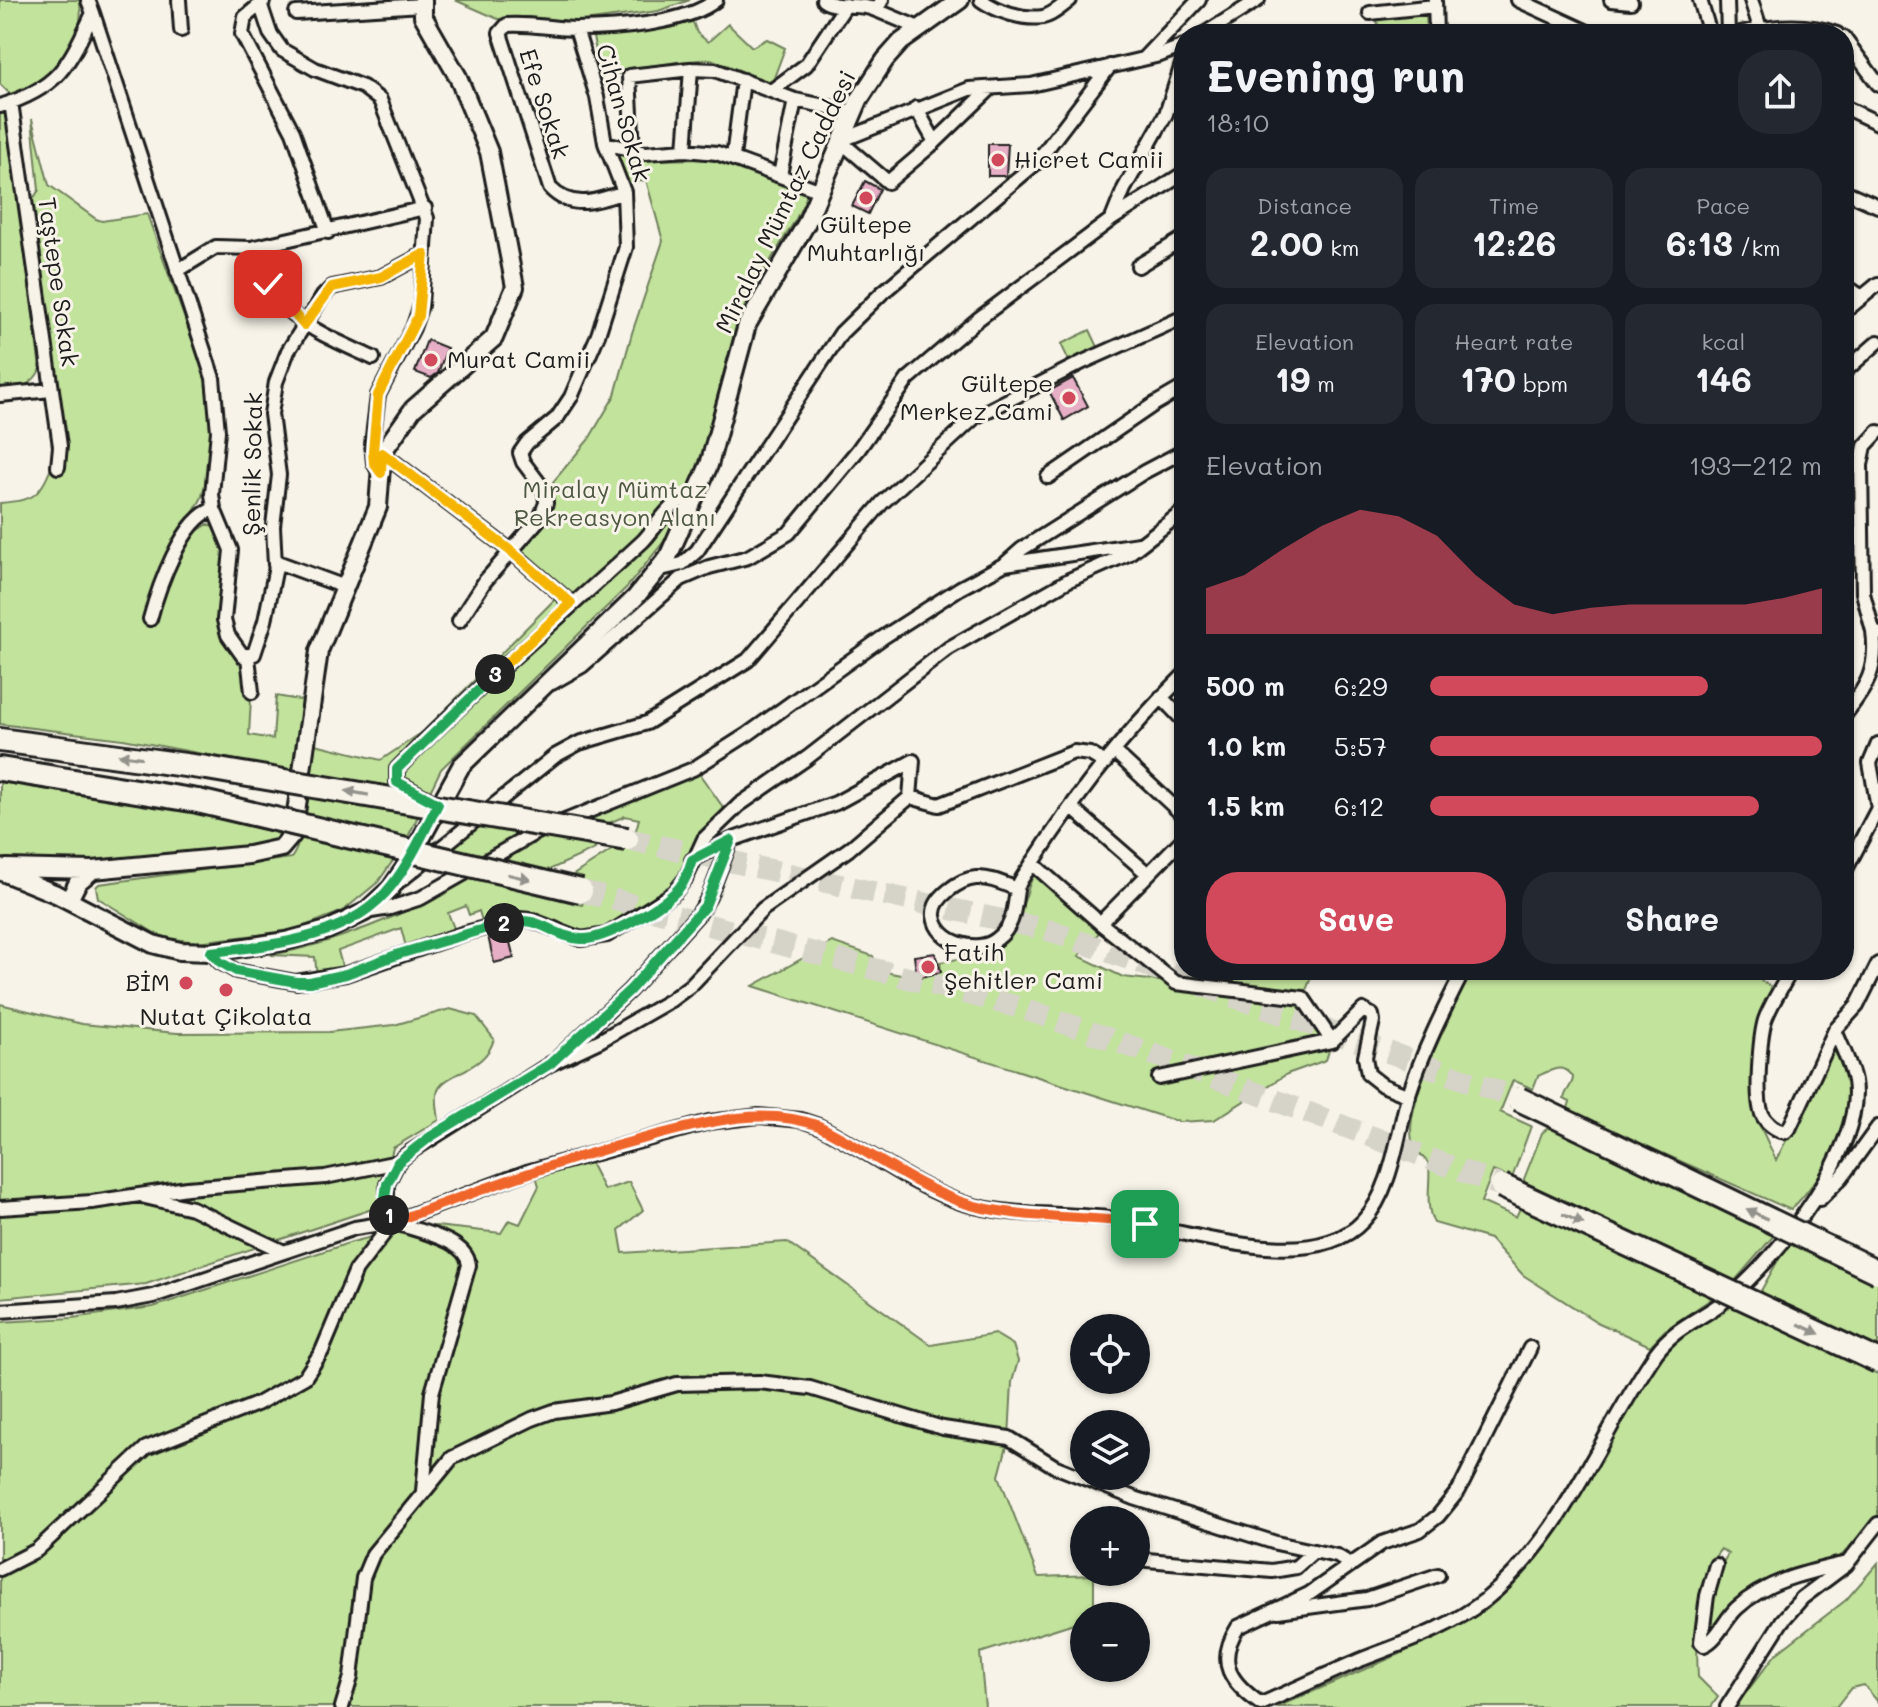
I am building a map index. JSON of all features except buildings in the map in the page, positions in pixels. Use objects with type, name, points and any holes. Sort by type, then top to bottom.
[{"type":"highway","points":[[0,740],[207,768],[627,839]]},
{"type":"highway","points":[[0,769],[198,801],[581,891]]},
{"type":"highway","points":[[1519,1099],[1878,1272]]},
{"type":"highway","points":[[1502,1186],[1878,1361]]},
{"type":"main road","name":"Miralay Mümtaz Caddesi","points":[[4,872],[69,900],[160,947],[211,952],[309,936],[365,912],[391,888],[406,866],[461,766],[635,598],[661,569],[678,540],[722,425],[747,325],[797,242],[853,112],[885,60],[919,28],[960,0]]},
{"type":"main road","points":[[4,872],[93,870],[249,855],[286,845],[293,834],[319,651],[378,507],[382,453],[423,398],[494,338],[515,287],[511,252],[489,152],[458,77],[423,16],[422,2]]},
{"type":"main road","points":[[69,900],[78,882],[93,870]]},
{"type":"street","points":[[88,0],[209,363],[216,395],[218,431],[212,477],[214,509],[231,550],[225,626],[238,651],[248,657],[252,692]]},
{"type":"street","points":[[179,0],[181,30]]},
{"type":"street","name":"Cihan Sokak","points":[[459,621],[485,581],[540,518],[546,503],[543,486],[523,462],[520,453],[527,443],[557,418],[584,372],[626,247],[624,192],[605,143],[597,97],[576,29],[662,20],[700,10],[716,0]]},
{"type":"street","points":[[823,0],[830,4],[879,5],[919,28]]},
{"type":"street","points":[[981,0],[1009,13],[1039,17],[1050,14],[1070,0]]},
{"type":"street","points":[[1180,24],[1199,0]]},
{"type":"street","points":[[1220,24],[1258,0]]},
{"type":"street","points":[[1518,0],[1570,24]]},
{"type":"street","points":[[1611,0],[1631,2]]},
{"type":"street","points":[[1700,0],[1707,24]]},
{"type":"street","points":[[1727,0],[1728,24]]},
{"type":"street","points":[[1751,0],[1759,24]]},
{"type":"street","points":[[328,232],[293,132],[242,34],[245,17],[263,2],[270,33],[282,50],[315,69],[363,87],[380,100],[425,208],[427,218],[418,316],[378,395],[373,451],[374,463],[381,473]]},
{"type":"street","points":[[296,13],[422,2]]},
{"type":"street","points":[[1370,13],[1435,3],[1436,24]]},
{"type":"street","points":[[771,91],[806,65],[846,5]]},
{"type":"street","points":[[0,91],[6,104],[54,81],[62,73],[93,13]]},
{"type":"street","name":"Efe Sokak","points":[[576,29],[507,25],[500,33],[500,40],[550,188],[561,196],[581,203],[624,192]]},
{"type":"street","points":[[1144,58],[1174,30]]},
{"type":"street","points":[[991,88],[888,182],[840,141],[969,89],[991,88],[1019,87],[1174,49]]},
{"type":"street","points":[[1854,52],[1878,84]]},
{"type":"street","points":[[661,569],[682,564],[697,551],[841,333],[882,293],[1036,163],[1110,66]]},
{"type":"street","points":[[633,151],[629,76],[691,69],[715,70],[795,100],[853,112]]},
{"type":"street","points":[[685,150],[691,69]]},
{"type":"street","points":[[733,157],[743,80]]},
{"type":"street","points":[[1112,219],[1124,189],[1166,114],[1174,89]]},
{"type":"street","points":[[780,175],[795,100]]},
{"type":"street","name":"Taştepe Sokak","points":[[6,104],[60,446],[58,467]]},
{"type":"street","points":[[916,108],[935,142]]},
{"type":"street","points":[[1854,112],[1878,123]]},
{"type":"street","points":[[605,143],[633,151],[685,150],[733,157],[821,191]]},
{"type":"street","points":[[533,694],[582,666],[681,579],[709,567],[748,557],[789,533],[866,440],[899,388],[977,320],[1112,219],[1174,179]]},
{"type":"street","points":[[1854,195],[1878,206]]},
{"type":"street","points":[[177,271],[216,247],[251,248],[425,208]]},
{"type":"street","points":[[1138,266],[1174,244]]},
{"type":"street","points":[[251,248],[268,284],[304,325],[373,358]]},
{"type":"street","name":"Şenlik Sokak","points":[[248,657],[254,654],[260,640],[275,565],[273,526],[279,475],[271,426],[273,394],[280,369],[304,325],[332,287],[381,277],[424,254]]},
{"type":"street","points":[[1854,304],[1878,284]]},
{"type":"street","points":[[1854,292],[1862,297]]},
{"type":"street","points":[[391,888],[555,756],[579,743],[627,732],[647,723],[748,660],[882,503],[975,417],[1083,362],[1174,322]]},
{"type":"street","points":[[1854,363],[1878,342]]},
{"type":"street","points":[[0,395],[51,390]]},
{"type":"street","points":[[1048,477],[1174,393]]},
{"type":"street","points":[[1854,703],[1876,668],[1875,632],[1863,593],[1861,465],[1865,446],[1878,432]]},
{"type":"street","points":[[382,453],[512,552],[571,603]]},
{"type":"street","points":[[365,912],[400,906],[421,898],[535,833],[693,769],[901,626],[960,588],[1005,564],[1022,549],[1144,472],[1174,456]]},
{"type":"street","points":[[438,804],[397,782],[397,769],[571,603],[640,543],[676,502],[690,496],[696,497]]},
{"type":"street","points":[[150,619],[164,578],[187,532],[200,516],[214,509]]},
{"type":"street","points":[[211,952],[220,962],[236,971],[296,982],[346,974],[474,930],[519,919],[531,920],[581,939],[607,935],[674,893],[686,878],[704,839],[739,805],[818,750],[949,648],[1054,588],[1128,554],[1174,519]]},
{"type":"street","points":[[1005,564],[1144,543]]},
{"type":"street","points":[[275,565],[277,562],[300,568],[345,587]]},
{"type":"street","points":[[1017,889],[991,880],[965,881],[937,903],[936,922],[944,935],[956,942],[976,946],[991,943],[1004,932],[1014,916],[1017,889],[1032,863],[1105,763],[1174,685]]},
{"type":"street","points":[[1161,697],[1174,711]]},
{"type":"street","points":[[1854,854],[1878,808],[1870,763],[1878,744]]},
{"type":"street","points":[[910,797],[939,805],[1074,752],[1090,754],[1105,763]]},
{"type":"street","points":[[1115,752],[1174,807]]},
{"type":"street","points":[[393,1222],[385,1198],[387,1184],[398,1162],[430,1137],[550,1064],[601,1040],[691,985],[763,909],[849,849],[910,797],[913,761],[836,803],[731,840],[692,860]]},
{"type":"street","points":[[1071,807],[1148,874]]},
{"type":"street","points":[[550,1064],[630,990],[700,912],[731,840]]},
{"type":"street","points":[[1100,923],[1174,848]]},
{"type":"street","points":[[1032,863],[1100,923],[1176,983],[1303,998],[1332,1041]]},
{"type":"street","points":[[1786,980],[1766,1017],[1763,1030],[1759,1105],[1764,1118],[1776,1129],[1785,1132],[1835,1030],[1857,1006],[1878,964]]},
{"type":"street","points":[[0,1311],[134,1300],[355,1228],[393,1222],[527,1172],[587,1154],[709,1122],[759,1116],[801,1120],[819,1126],[926,1187],[984,1208],[1107,1218],[1251,1246],[1300,1247],[1343,1237],[1366,1219],[1381,1192],[1429,1040],[1459,980]]},
{"type":"street","points":[[1159,1078],[1332,1041],[1357,1013],[1368,1012],[1373,1021],[1365,1057],[1368,1074],[1382,1085],[1409,1096]]},
{"type":"street","points":[[1808,1209],[1841,1150],[1853,1107],[1854,1079],[1835,1030]]},
{"type":"street","points":[[1530,1348],[1469,1472],[1449,1505],[1420,1530],[1382,1543],[1309,1594],[1238,1627],[1227,1660],[1229,1674],[1237,1687],[1257,1706],[1415,1640],[1473,1609],[1493,1593],[1556,1522],[1625,1401],[1671,1335],[1727,1299],[1762,1265],[1808,1209],[1841,1178],[1878,1127]]},
{"type":"street","points":[[0,1208],[92,1202],[133,1195],[325,1177],[398,1162]]},
{"type":"street","points":[[133,1195],[192,1208],[282,1251]]},
{"type":"street","points":[[393,1222],[450,1243],[468,1258],[467,1274],[432,1393],[423,1493]]},
{"type":"street","points":[[0,1569],[37,1550],[146,1448],[257,1404],[305,1377],[322,1351],[356,1270],[393,1222]]},
{"type":"street","points":[[342,1707],[351,1677],[367,1566],[373,1554],[452,1458],[545,1413],[597,1406],[677,1384],[779,1383],[810,1388],[943,1428],[1009,1438],[1054,1466],[1134,1498],[1276,1543],[1337,1556],[1350,1564]]},
{"type":"street","points":[[1727,1707],[1782,1621],[1802,1598],[1847,1563],[1878,1524]]},
{"type":"street","points":[[1150,1560],[1272,1571],[1296,1567],[1314,1551]]},
{"type":"street","points":[[1716,1565],[1707,1596],[1701,1642],[1704,1645],[1714,1639],[1737,1608],[1772,1585],[1847,1563]]},
{"type":"street","points":[[1267,1613],[1367,1599],[1438,1575]]},
{"type":"green space","points":[[0,0],[79,0],[81,9],[74,40],[58,67],[42,80],[11,95],[0,84]]},
{"type":"green space","points":[[455,0],[690,0],[658,11],[576,22],[527,17],[498,19]]},
{"type":"green space","points":[[1426,12],[1427,24],[1378,24],[1377,18]]},
{"type":"green space","points":[[693,22],[697,33],[708,42],[728,24],[752,47],[767,39],[785,48],[772,83],[711,59],[676,62],[602,77],[592,33]]},
{"type":"green space","points":[[0,114],[5,114],[8,122],[40,369],[29,383],[0,390]]},
{"type":"green space","points":[[32,119],[49,185],[102,221],[147,214],[211,392],[212,439],[208,476],[201,499],[177,542],[161,598],[190,536],[208,524],[221,533],[226,542],[225,637],[241,663],[251,698],[249,735],[273,739],[276,696],[305,701],[295,771],[123,739],[0,724],[0,503],[27,499],[38,492],[51,468],[63,467],[66,440],[31,202],[39,190]]},
{"type":"green space","name":"Miralay Mümtaz Rekreasyon Alanı","points":[[614,151],[646,160],[708,159],[809,192],[737,323],[706,442],[683,505],[666,539],[628,586],[441,769],[404,845],[378,882],[343,911],[292,931],[196,942],[161,937],[98,898],[96,887],[99,884],[291,858],[303,821],[311,743],[381,760],[424,731],[564,590],[521,552],[547,520],[553,482],[589,439],[615,395],[663,241],[646,180],[626,184]]},
{"type":"green space","points":[[1090,330],[1099,349],[1070,363],[1061,344]]},
{"type":"green space","points":[[698,772],[725,810],[696,838],[679,881],[662,895],[597,932],[573,932],[529,914],[482,921],[479,911],[469,915],[466,906],[448,913],[455,931],[406,947],[401,928],[338,951],[343,969],[317,977],[315,957],[271,955],[323,942],[374,924],[472,878],[582,905],[589,888],[567,879],[618,846],[631,848],[639,819],[625,816],[602,826],[577,821],[638,800]]},
{"type":"green space","points":[[0,782],[191,812],[287,835],[279,844],[140,858],[70,861],[0,858]]},
{"type":"green space","points":[[484,821],[525,830],[480,858],[450,850]]},
{"type":"green space","points":[[549,835],[597,843],[595,849],[538,875],[500,863]]},
{"type":"green space","points":[[1036,871],[1102,929],[1079,956],[1123,977],[1176,983],[1178,980],[1310,980],[1303,998],[1332,1041],[1326,1060],[1287,1074],[1214,1120],[1179,1122],[753,986],[832,942],[873,956],[880,971],[917,978],[941,972],[940,962],[988,954],[1015,919]]},
{"type":"green space","points":[[1467,980],[1760,980],[1774,989],[1760,1016],[1754,1113],[1776,1160],[1822,1071],[1831,1047],[1843,1066],[1848,1082],[1846,1121],[1833,1154],[1791,1210],[1567,1111],[1570,1102],[1564,1099],[1573,1077],[1566,1070],[1557,1069],[1538,1076],[1533,1089],[1513,1080],[1500,1112],[1531,1126],[1512,1178],[1493,1171],[1481,1202],[1516,1217],[1520,1208],[1714,1297],[1665,1330],[1650,1346],[1597,1322],[1523,1275],[1490,1239],[1434,1223],[1429,1207],[1429,1167],[1414,1147],[1411,1128],[1422,1082]]},
{"type":"green space","points":[[0,1004],[82,1024],[177,1033],[329,1032],[394,1025],[450,1009],[476,1016],[494,1039],[482,1059],[440,1086],[437,1094],[439,1120],[393,1148],[378,1203],[369,1210],[146,1284],[0,1298]]},
{"type":"green space","points":[[1549,1127],[1777,1232],[1733,1283],[1525,1185],[1524,1179],[1542,1133]]},
{"type":"green space","points":[[588,1159],[604,1190],[629,1182],[643,1210],[619,1230],[623,1253],[787,1242],[931,1345],[995,1334],[1013,1345],[1018,1361],[1012,1382],[1009,1438],[999,1476],[1038,1577],[1070,1576],[1070,1586],[1094,1586],[1094,1602],[1070,1602],[1070,1624],[980,1653],[985,1707],[0,1707],[0,1322],[72,1318],[153,1307],[352,1242],[408,1228],[436,1226],[501,1233],[509,1220],[520,1224],[539,1186],[536,1176]]},
{"type":"green space","points":[[1790,1239],[1878,1281],[1878,1351],[1758,1296]]},
{"type":"green space","points":[[1728,1305],[1878,1374],[1878,1516],[1843,1554],[1831,1562],[1784,1575],[1711,1637],[1706,1634],[1718,1571],[1728,1554],[1721,1549],[1707,1576],[1699,1610],[1698,1677],[1718,1697],[1711,1707],[1277,1707],[1400,1654],[1471,1616],[1521,1572],[1570,1510],[1631,1403],[1671,1344]]},
{"type":"green space","points":[[1878,1563],[1878,1702],[1864,1685],[1851,1688],[1836,1707],[1735,1707],[1776,1654],[1846,1600]]},
{"type":"tunnel","points":[[627,839],[1048,930],[1174,975]]},
{"type":"tunnel","points":[[581,891],[1025,1009],[1502,1186]]},
{"type":"tunnel","points":[[1187,980],[1519,1099]]},
{"type":"place","name":"Hicret Camii","points":[[998,160]]},
{"type":"place","name":"Gültepe Muhtarlığı","points":[[866,198]]},
{"type":"place","name":"Murat Camii","points":[[431,360]]},
{"type":"place","name":"Gültepe Merkez Cami","points":[[1069,398]]},
{"type":"place","name":"Fatih Şehitler Cami","points":[[928,967]]},
{"type":"place","name":"BİM","points":[[186,983]]},
{"type":"place","name":"Nutat Çikolata","points":[[226,990]]},
{"type":"route","points":[[268,284],[304,325],[332,287],[381,277],[424,254],[418,316],[378,395],[372,444],[374,463],[381,473],[382,453],[512,552],[571,603],[397,769],[397,782],[438,804],[391,888],[365,912],[327,930],[286,941],[211,952],[220,962],[236,971],[310,982],[346,974],[399,954],[519,919],[531,920],[565,935],[594,939],[607,935],[674,893],[686,878],[692,860],[731,840],[705,906],[630,990],[550,1064],[430,1137],[398,1162],[387,1184],[385,1198],[393,1222],[527,1172],[587,1154],[709,1122],[759,1116],[801,1120],[819,1126],[926,1187],[963,1203],[1007,1211],[1107,1218],[1145,1224]]}]
